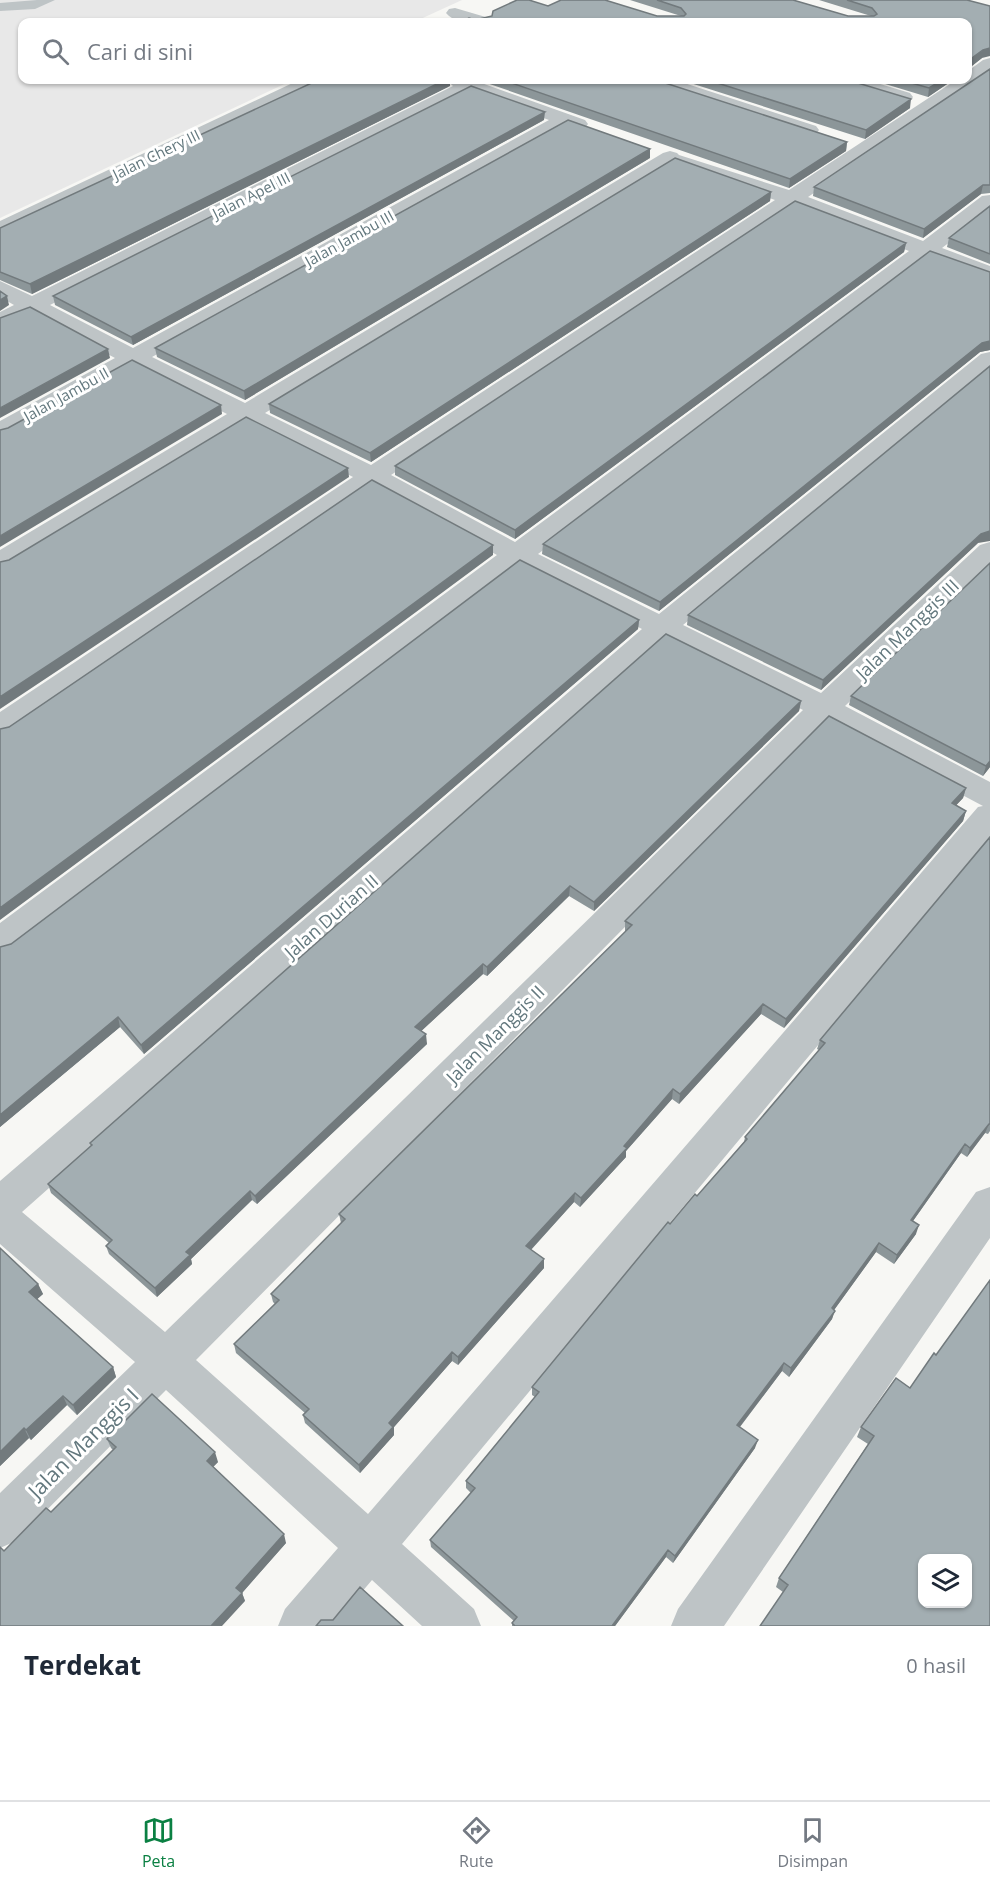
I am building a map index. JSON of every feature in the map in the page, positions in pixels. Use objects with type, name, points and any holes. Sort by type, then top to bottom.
[{"type":"street","points":[[455,13],[471,18]]},
{"type":"street","points":[[972,56],[990,63]]},
{"type":"street","points":[[972,76],[990,63]]},
{"type":"street","name":"Jalan Chery III","points":[[0,229],[305,84]]},
{"type":"street","name":"Jalan Apel III","points":[[0,321],[459,84]]},
{"type":"street","points":[[468,84],[597,131]]},
{"type":"street","points":[[669,84],[822,134]]},
{"type":"street","points":[[861,84],[931,106]]},
{"type":"street","points":[[0,727],[372,476],[791,198],[855,145],[931,106],[961,84]]},
{"type":"street","name":"Jalan Jambu III","points":[[132,357],[566,120]]},
{"type":"street","points":[[0,562],[248,413],[659,153],[791,198],[990,274]]},
{"type":"street","points":[[0,942],[990,201]]},
{"type":"street","points":[[0,288],[132,357],[372,476],[518,555],[825,708],[990,796]]},
{"type":"street","name":"Jalan Jambu II","points":[[0,431],[132,357]]},
{"type":"street","name":"Jalan Durian II","points":[[0,1206],[662,627],[990,359]]},
{"type":"street","name":"Jalan Manggis III","points":[[825,708],[990,550]]},
{"type":"street","name":"Jalan Manggis II","points":[[166,1361],[825,708]]},
{"type":"street","points":[[302,1626],[990,816]]},
{"type":"street","points":[[695,1626],[990,1205]]},
{"type":"street","points":[[0,1219],[166,1361],[457,1626]]},
{"type":"street","name":"Jalan Manggis I","points":[[0,1525],[166,1361]]},
{"type":"lane","points":[[0,7],[35,5],[49,0]]},
{"type":"shaded area","points":[[0,0],[462,0],[423,18],[18,18],[18,84],[285,84],[0,218]]},
{"type":"building","points":[[517,0],[529,0],[548,6],[561,0],[605,0],[657,16],[684,16],[686,14],[681,8],[657,0],[793,0],[848,16],[874,16],[877,14],[872,8],[847,0],[967,0],[990,6],[990,48],[972,58],[972,18],[484,18],[492,16],[493,11]]},
{"type":"building","points":[[990,69],[990,185],[983,185],[924,229],[814,187],[968,84],[972,84],[972,81]]},
{"type":"building","points":[[309,84],[437,84],[30,284],[0,272],[0,228]]},
{"type":"building","points":[[515,84],[668,84],[847,142],[790,179]]},
{"type":"building","points":[[721,84],[861,84],[911,99],[866,130]]},
{"type":"building","points":[[915,84],[936,84],[929,88]]},
{"type":"building","points":[[471,86],[545,112],[131,337],[53,296]]},
{"type":"building","points":[[568,120],[650,149],[244,391],[155,348]]},
{"type":"building","points":[[675,158],[771,192],[370,453],[269,404]]},
{"type":"building","points":[[795,201],[906,243],[515,530],[395,466]]},
{"type":"building","points":[[990,206],[990,254],[949,238]]},
{"type":"building","points":[[930,251],[990,272],[990,341],[982,343],[660,602],[543,544]]},
{"type":"building","points":[[0,291],[7,296],[0,300]]},
{"type":"building","points":[[30,307],[108,349],[0,408],[0,318]]},
{"type":"building","points":[[132,360],[221,405],[0,536],[0,430],[8,428]]},
{"type":"building","points":[[990,366],[990,531],[981,534],[823,680],[688,615]]},
{"type":"building","points":[[246,417],[348,468],[0,697],[0,562],[9,560]]},
{"type":"building","points":[[372,480],[493,545],[0,908],[0,729],[9,727]]},
{"type":"building","points":[[520,560],[639,620],[141,1045],[118,1017],[0,1115],[0,947],[11,944]]},
{"type":"building","points":[[990,563],[990,761],[986,766],[851,696]]},
{"type":"building","points":[[666,634],[801,701],[594,902],[570,886],[487,967],[483,964],[415,1027],[426,1034],[255,1196],[250,1191],[186,1252],[190,1255],[155,1288],[106,1246],[112,1240],[48,1184],[92,1145],[90,1143]]},
{"type":"building","points":[[829,716],[966,788],[952,803],[966,811],[786,1019],[763,1004],[680,1094],[673,1089],[624,1146],[627,1148],[581,1198],[575,1193],[526,1246],[544,1259],[458,1357],[452,1352],[389,1423],[393,1427],[359,1465],[303,1415],[309,1409],[234,1344],[279,1300],[271,1294],[345,1219],[339,1214],[632,925],[625,921]]},
{"type":"building","points":[[990,837],[990,1124],[970,1148],[965,1144],[911,1220],[919,1225],[897,1255],[879,1243],[832,1308],[835,1311],[791,1368],[784,1363],[737,1425],[758,1440],[675,1556],[668,1550],[612,1626],[515,1626],[512,1623],[517,1617],[430,1540],[475,1488],[466,1481],[539,1392],[532,1387],[668,1222],[670,1224],[695,1194],[697,1196],[747,1139],[745,1137],[825,1043],[820,1040]]},
{"type":"building","points":[[0,1248],[38,1284],[29,1292],[113,1367],[73,1405],[63,1396],[26,1430],[24,1428],[0,1452]]},
{"type":"building","points":[[990,1280],[990,1626],[760,1626],[788,1585],[779,1578],[874,1436],[861,1427],[896,1378],[910,1388],[934,1353],[936,1355]]},
{"type":"building","points":[[152,1394],[215,1452],[207,1461],[284,1534],[236,1588],[242,1593],[211,1626],[0,1626],[0,1547],[4,1551],[46,1508],[51,1512],[116,1447],[107,1439]]},
{"type":"building","points":[[360,1587],[403,1626],[316,1626],[321,1620],[333,1620]]}]
